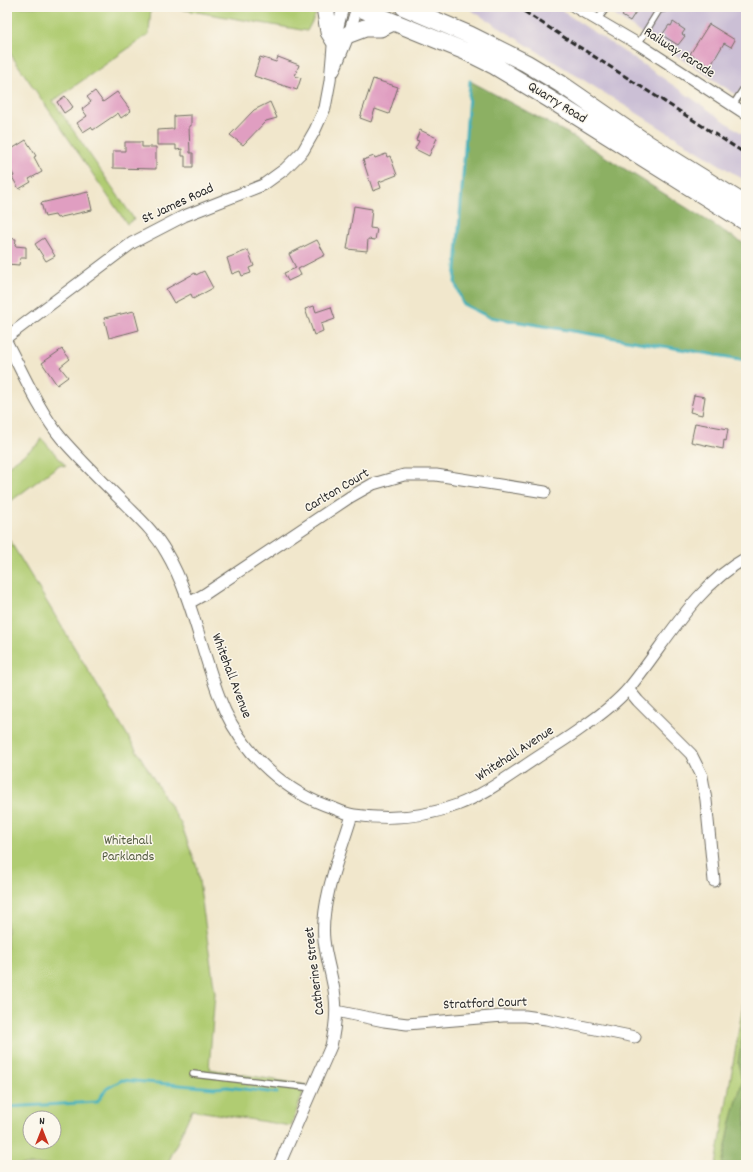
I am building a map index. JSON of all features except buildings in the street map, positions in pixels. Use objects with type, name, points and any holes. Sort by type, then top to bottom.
[{"type":"main road","points":[[325,7],[329,32],[341,37],[365,28],[380,28],[393,22]]},
{"type":"main road","name":"Quarry Road","points":[[357,7],[467,52],[495,66],[746,222]]},
{"type":"main road","name":"Quarry Road","points":[[404,7],[470,35],[526,63],[561,84],[648,144],[746,206]]},
{"type":"street","name":"St James Road","points":[[330,81],[341,37],[343,7]]},
{"type":"street","name":"St James Road","points":[[7,337],[132,243],[184,216],[263,185],[286,169],[303,150],[315,130],[325,108],[341,37],[357,7]]},
{"type":"street","name":"Railway Parade","points":[[575,7],[638,44],[746,114]]},
{"type":"street","name":"Whitehall Avenue","points":[[7,343],[38,403],[59,436],[145,524],[164,548],[178,572],[225,710],[238,736],[261,763],[293,790],[322,805],[352,815],[384,817],[428,815],[458,805],[484,793],[601,714],[628,689],[708,586],[733,565],[746,558]]},
{"type":"street","name":"Carlton Court","points":[[189,603],[205,594],[350,497],[373,484],[404,475],[436,475],[545,492]]},
{"type":"street","points":[[628,689],[691,754],[702,776],[706,800],[714,881]]},
{"type":"street","name":"Catherine Street","points":[[282,1164],[331,1046],[335,1028],[335,997],[324,940],[324,915],[328,896],[352,815]]},
{"type":"street","name":"Stratford Court","points":[[336,1011],[407,1024],[503,1016],[525,1016],[635,1037]]},
{"type":"lane","points":[[597,20],[607,7]]},
{"type":"lane","points":[[638,44],[659,10],[670,7]]},
{"type":"lane","points":[[733,105],[746,85]]},
{"type":"lane","points":[[193,1074],[313,1088]]},
{"type":"shaded area","points":[[466,7],[556,7],[647,67],[746,136],[746,181]]},
{"type":"shaded area","points":[[601,7],[746,7],[746,101],[603,8]]},
{"type":"green space","points":[[7,7],[151,7],[149,34],[53,101],[134,219],[127,224],[7,49]]},
{"type":"green space","points":[[168,7],[311,7],[316,14],[307,31]]},
{"type":"green space","points":[[470,81],[569,134],[746,245],[746,360],[489,317],[463,304],[455,282]]},
{"type":"green space","points":[[41,438],[66,466],[59,465],[7,504],[7,467],[40,443]]},
{"type":"green space","name":"Whitehall Parklands","points":[[7,536],[181,824],[197,867],[215,993],[209,1069],[306,1085],[291,1126],[192,1110],[167,1165],[7,1165]]},
{"type":"green space","points":[[746,987],[746,1165],[716,1165]]},
{"type":"green space","points":[[746,1013],[746,1165],[722,1165],[731,1122],[742,1082],[738,1063]]},
{"type":"waterway","points":[[470,81],[455,282],[463,304],[489,317],[746,360]]},
{"type":"waterway","points":[[7,1107],[97,1102],[106,1089],[122,1080],[214,1088],[227,1087],[277,1093]]},
{"type":"railway","points":[[517,7],[746,154]]}]
